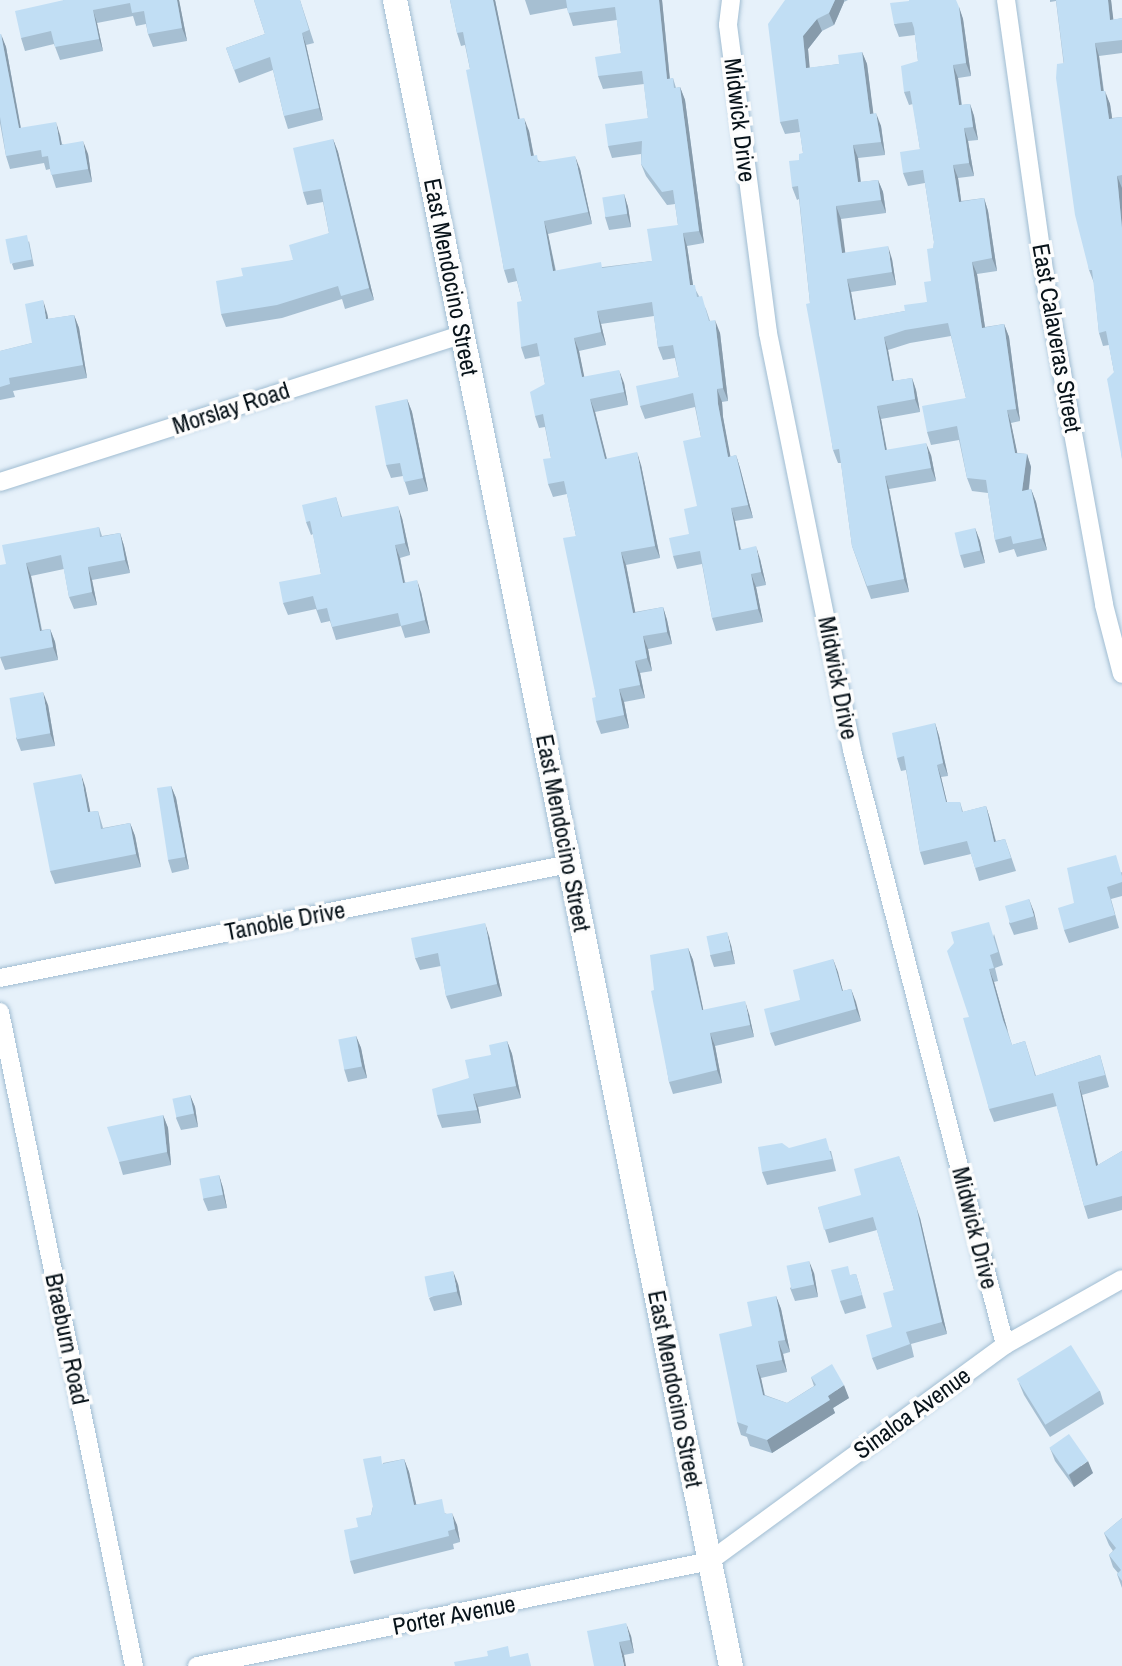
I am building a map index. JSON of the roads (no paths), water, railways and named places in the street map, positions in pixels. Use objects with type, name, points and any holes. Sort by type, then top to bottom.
[{"type":"street","name":"East Mendocino Street","points":[[395,0],[731,1666]]},
{"type":"street","name":"Midwick Drive","points":[[731,0],[727,25],[768,333],[852,750],[1005,1345]]},
{"type":"street","name":"East Calaveras Street","points":[[1006,0],[1047,290],[1104,605],[1122,674]]},
{"type":"street","name":"Morslay Road","points":[[0,482],[463,334]]},
{"type":"street","name":"Tanoble Drive","points":[[0,978],[569,864]]},
{"type":"street","name":"Braeburn Road","points":[[0,1012],[134,1666]]},
{"type":"street","name":"Sinaloa Avenue","points":[[710,1561],[1005,1345],[1122,1279]]},
{"type":"street","name":"Porter Avenue","points":[[197,1666],[710,1561]]}]
